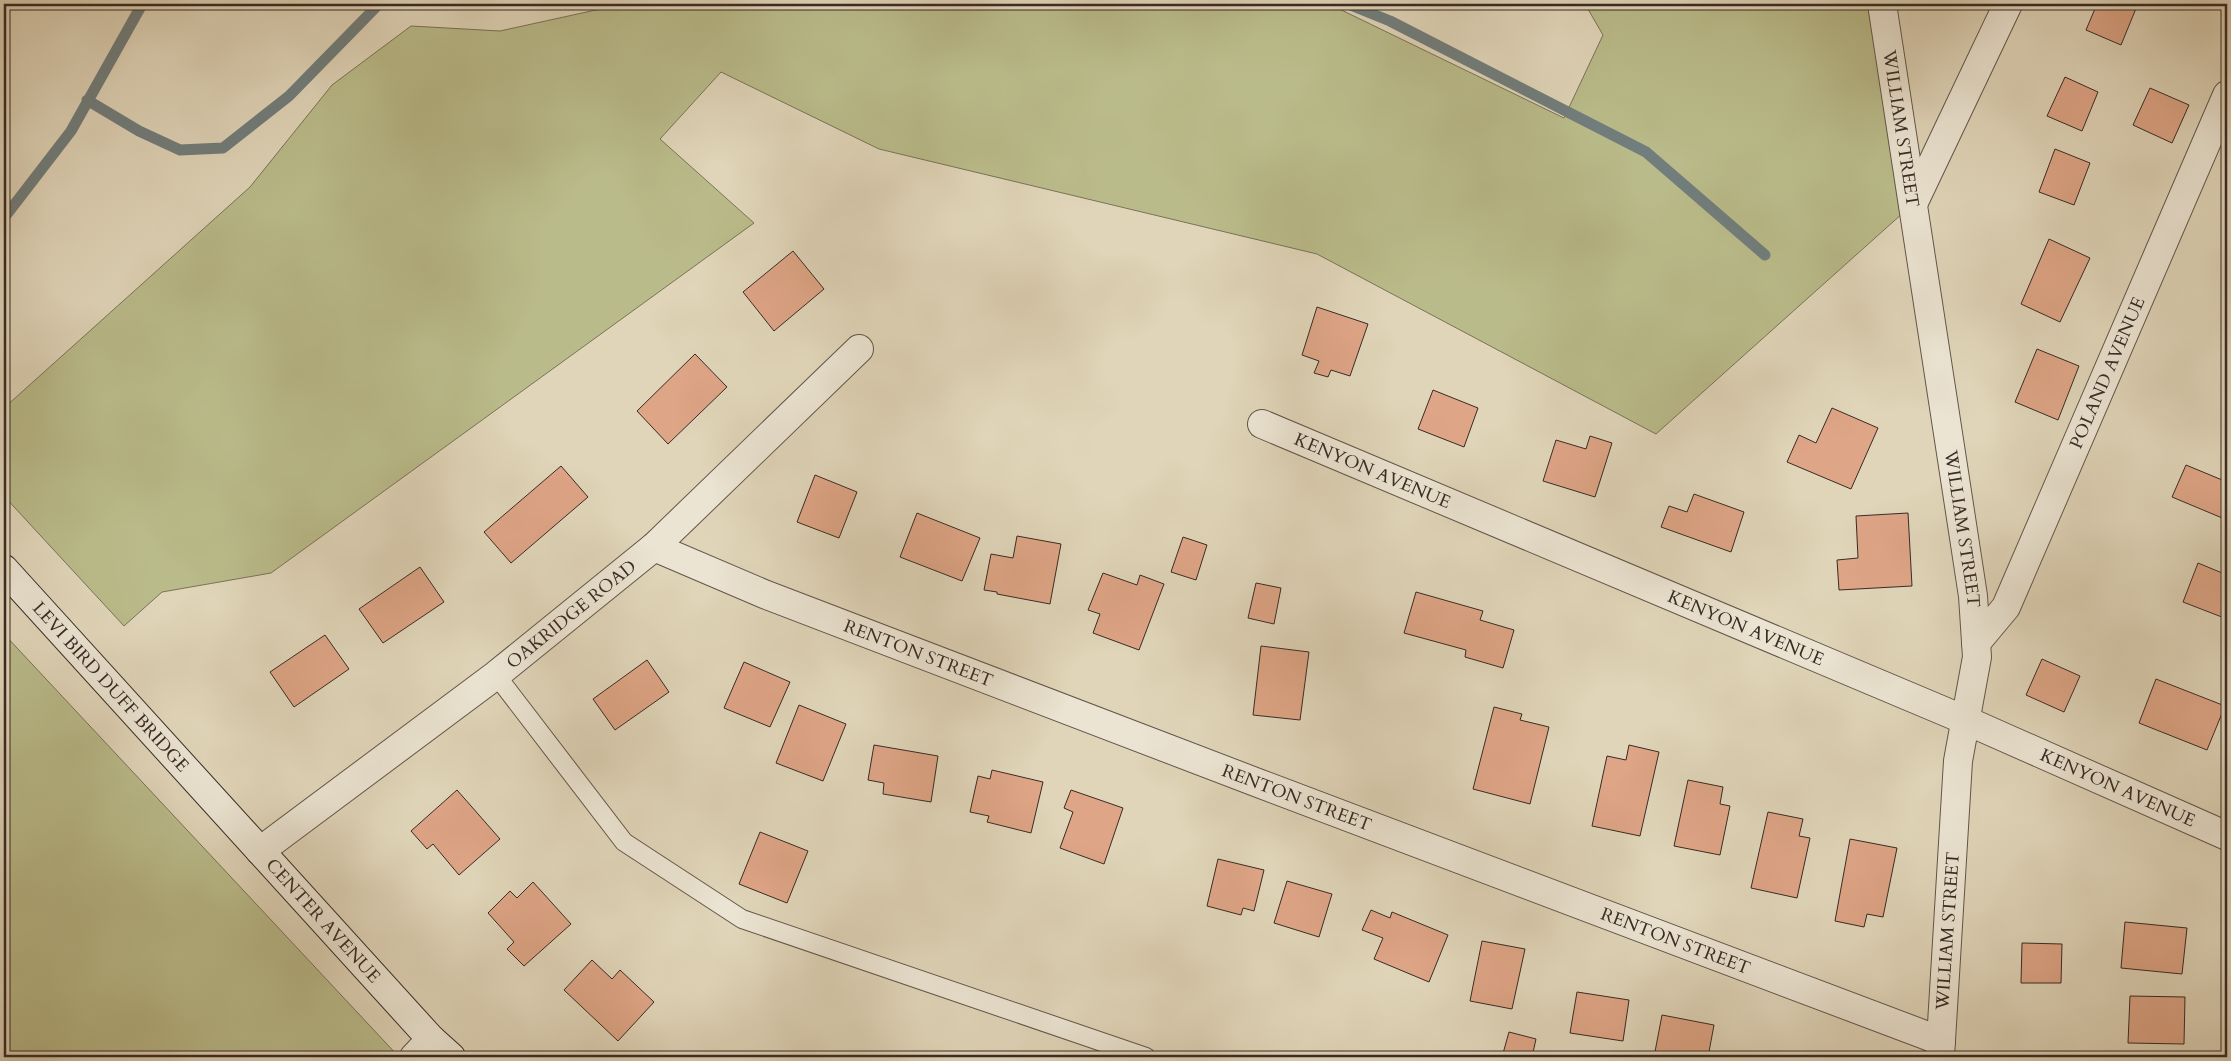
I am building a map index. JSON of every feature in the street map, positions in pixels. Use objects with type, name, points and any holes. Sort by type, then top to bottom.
[{"type":"street","name":"WILLIAM STREET","points":[[1882,4],[1973,596],[1977,658],[1958,761],[1940,1049]]},
{"type":"street","points":[[1914,204],[2008,4]]},
{"type":"street","name":"POLAND AVENUE","points":[[1976,643],[2006,607],[2227,95]]},
{"type":"street","name":"OAKRIDGE ROAD","points":[[260,851],[496,675],[654,547],[859,349]]},
{"type":"street","name":"KENYON AVENUE","points":[[1262,424],[1965,720],[2227,836]]},
{"type":"street","name":"RENTON STREET","points":[[654,547],[820,616],[1940,1049]]},
{"type":"street","name":"LEVI BIRD DUFF BRIDGE","points":[[4,569],[197,782]]},
{"type":"street","name":"CENTER AVENUE","points":[[197,782],[260,851],[422,1048],[451,1057]]},
{"type":"lane","points":[[496,675],[624,842],[742,919],[1146,1057]]},
{"type":"green space","points":[[623,4],[1329,4],[1564,118],[1603,35],[1585,4],[1882,4],[1913,204],[1656,434],[1317,254],[879,149],[721,72],[660,139],[754,223],[271,573],[162,592],[124,626],[4,496],[4,408],[250,187],[332,85],[411,26],[500,31]]},
{"type":"green space","points":[[4,634],[399,1057],[4,1057]]},
{"type":"building","points":[[2097,4],[2131,4],[2137,6],[2121,45],[2086,30]]},
{"type":"building","points":[[2065,77],[2098,92],[2082,131],[2047,116]]},
{"type":"building","points":[[2150,88],[2189,105],[2172,143],[2133,125]]},
{"type":"building","points":[[2055,149],[2090,163],[2074,205],[2039,192]]},
{"type":"building","points":[[2049,239],[2090,258],[2060,322],[2021,304]]},
{"type":"building","points":[[793,251],[824,289],[774,331],[743,292]]},
{"type":"building","points":[[1317,307],[1368,324],[1350,376],[1331,370],[1328,377],[1314,373],[1319,361],[1302,355]]},
{"type":"building","points":[[2037,349],[2079,366],[2058,420],[2015,402]]},
{"type":"building","points":[[695,354],[727,387],[668,444],[637,411]]},
{"type":"building","points":[[1433,390],[1478,408],[1464,447],[1418,429]]},
{"type":"building","points":[[1832,408],[1878,428],[1851,489],[1787,462],[1799,435],[1816,443]]},
{"type":"building","points":[[1590,436],[1612,443],[1595,497],[1543,481],[1556,440],[1586,449]]},
{"type":"building","points":[[2186,465],[2227,482],[2227,520],[2172,497]]},
{"type":"building","points":[[561,466],[588,497],[511,563],[484,532]]},
{"type":"building","points":[[815,475],[857,492],[839,538],[797,522]]},
{"type":"building","points":[[1694,494],[1744,512],[1731,552],[1661,527],[1669,506],[1687,512]]},
{"type":"building","points":[[917,513],[980,538],[962,581],[900,557]]},
{"type":"building","points":[[1908,513],[1912,586],[1839,590],[1837,560],[1858,558],[1856,516]]},
{"type":"building","points":[[2227,524],[2227,536],[2223,534]]},
{"type":"building","points":[[1017,536],[1061,544],[1050,604],[984,590],[991,554],[1013,558]]},
{"type":"building","points":[[1183,537],[1207,545],[1196,580],[1171,572]]},
{"type":"building","points":[[2198,563],[2227,575],[2227,619],[2183,602]]},
{"type":"building","points":[[420,567],[444,602],[383,643],[359,609]]},
{"type":"building","points":[[1103,573],[1137,585],[1140,575],[1164,584],[1139,650],[1093,633],[1100,614],[1088,610]]},
{"type":"building","points":[[1256,583],[1281,588],[1274,624],[1248,618]]},
{"type":"building","points":[[1416,592],[1483,611],[1480,620],[1514,630],[1503,668],[1465,657],[1466,650],[1404,633]]},
{"type":"building","points":[[325,635],[349,669],[294,707],[270,672]]},
{"type":"building","points":[[1261,646],[1309,652],[1300,720],[1253,715]]},
{"type":"building","points":[[2042,659],[2080,676],[2064,712],[2026,695]]},
{"type":"building","points":[[647,660],[669,692],[615,730],[593,699]]},
{"type":"building","points":[[744,662],[790,682],[770,727],[724,708]]},
{"type":"building","points":[[2156,679],[2225,706],[2207,750],[2139,723]]},
{"type":"building","points":[[799,705],[846,724],[823,781],[776,763]]},
{"type":"building","points":[[1494,707],[1522,714],[1520,720],[1549,727],[1530,804],[1473,789]]},
{"type":"building","points":[[874,745],[938,756],[931,802],[883,794],[884,783],[868,780]]},
{"type":"building","points":[[1629,745],[1659,752],[1640,836],[1592,826],[1607,756],[1626,760]]},
{"type":"building","points":[[992,770],[1043,782],[1031,833],[987,822],[989,816],[970,812],[978,776],[990,779]]},
{"type":"building","points":[[1688,780],[1723,787],[1720,804],[1730,806],[1720,855],[1674,846]]},
{"type":"building","points":[[457,790],[500,839],[459,875],[433,844],[427,849],[411,831]]},
{"type":"building","points":[[1071,790],[1123,808],[1104,864],[1060,848],[1073,812],[1064,808]]},
{"type":"building","points":[[1768,812],[1803,819],[1799,836],[1810,838],[1797,898],[1751,888]]},
{"type":"building","points":[[760,832],[808,851],[787,903],[739,884]]},
{"type":"building","points":[[1850,839],[1897,848],[1883,917],[1867,914],[1864,927],[1835,921]]},
{"type":"building","points":[[1218,859],[1264,870],[1254,911],[1243,908],[1241,915],[1207,906]]},
{"type":"building","points":[[1287,881],[1332,894],[1319,937],[1274,923]]},
{"type":"building","points":[[533,882],[571,924],[524,966],[507,949],[514,942],[488,913],[510,891],[517,898]]},
{"type":"building","points":[[1371,910],[1390,918],[1392,912],[1448,935],[1429,982],[1374,959],[1383,938],[1362,930]]},
{"type":"building","points":[[2125,922],[2187,928],[2182,974],[2121,968]]},
{"type":"building","points":[[1482,941],[1525,949],[1512,1009],[1470,1001]]},
{"type":"building","points":[[2022,943],[2062,944],[2061,983],[2021,983]]},
{"type":"building","points":[[592,960],[612,979],[620,970],[654,1002],[618,1041],[564,990]]},
{"type":"building","points":[[1577,992],[1629,1000],[1623,1041],[1570,1033]]},
{"type":"building","points":[[2130,996],[2185,997],[2184,1044],[2128,1043]]},
{"type":"building","points":[[1662,1015],[1714,1025],[1708,1057],[1654,1057]]},
{"type":"building","points":[[1509,1032],[1536,1039],[1532,1057],[1502,1057]]},
{"type":"waterway","points":[[87,100],[139,131],[180,150],[223,148],[289,96],[379,4]]},
{"type":"waterway","points":[[1348,4],[1390,21],[1646,152],[1765,255]]},
{"type":"waterway","points":[[4,218],[71,131],[140,8]]}]
